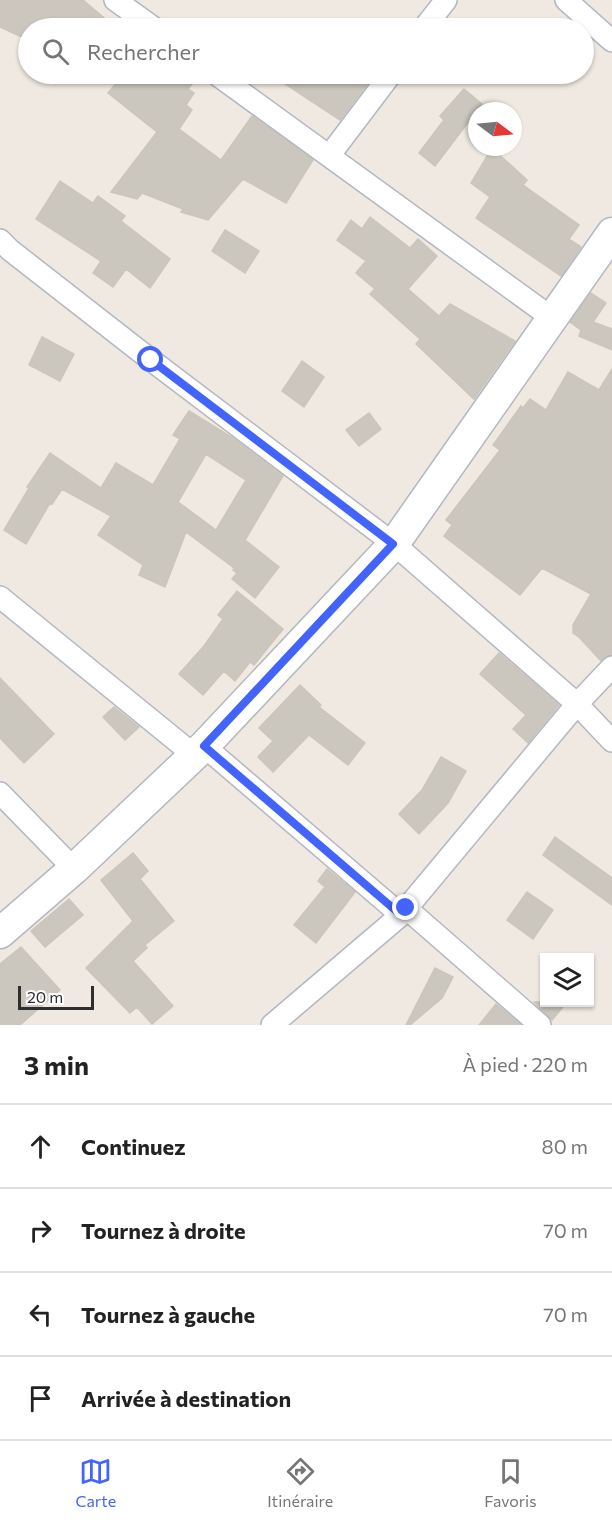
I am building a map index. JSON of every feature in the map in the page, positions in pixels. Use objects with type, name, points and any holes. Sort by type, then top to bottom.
[{"type":"street","points":[[115,0],[140,18]]},
{"type":"street","points":[[432,18],[446,0]]},
{"type":"street","points":[[566,0],[586,18]]},
{"type":"street","points":[[594,25],[612,41]]},
{"type":"street","points":[[230,84],[552,318]]},
{"type":"street","points":[[329,156],[383,84]]},
{"type":"street","points":[[0,933],[74,869],[199,751],[393,544],[612,233]]},
{"type":"street","points":[[0,240],[151,360],[393,544],[577,704],[612,741]]},
{"type":"street","points":[[0,597],[404,911],[540,1025]]},
{"type":"street","points":[[272,1025],[404,911],[577,704],[612,667]]},
{"type":"street","points":[[0,793],[74,869]]},
{"type":"building","points":[[0,0],[83,0],[104,18],[18,18],[18,35],[0,27]]},
{"type":"building","points":[[116,84],[192,84],[188,89],[194,93],[186,105],[192,110],[179,129],[221,160],[252,116],[313,160],[286,203],[243,179],[208,220],[181,212],[183,209],[142,193],[137,199],[111,192],[157,132],[108,93]]},
{"type":"building","points":[[285,84],[367,84],[340,120]]},
{"type":"building","points":[[464,89],[480,102],[468,102],[468,122],[435,166],[419,153],[444,120],[440,116]]},
{"type":"building","points":[[487,156],[501,156],[527,180],[523,185],[579,225],[569,239],[581,247],[561,276],[476,218],[490,197],[471,183]]},
{"type":"building","points":[[60,181],[93,203],[98,196],[125,216],[121,221],[170,259],[150,288],[126,269],[113,287],[93,273],[101,261],[36,219]]},
{"type":"building","points":[[370,217],[410,248],[418,239],[437,256],[408,289],[439,316],[450,304],[515,341],[474,399],[416,344],[420,339],[370,294],[375,289],[356,273],[366,261],[337,240],[351,220],[362,229]]},
{"type":"building","points":[[225,230],[259,251],[245,273],[212,251]]},
{"type":"building","points":[[591,293],[606,303],[593,322],[612,329],[612,350],[579,336],[581,330],[570,322]]},
{"type":"building","points":[[42,337],[74,354],[60,381],[29,365]]},
{"type":"building","points":[[302,361],[324,377],[304,407],[282,391]]},
{"type":"building","points":[[612,369],[612,655],[608,655],[601,661],[573,633],[573,625],[591,594],[542,568],[520,595],[444,536],[452,525],[446,520],[500,450],[493,445],[521,406],[523,408],[530,399],[546,410],[568,372],[599,390]]},
{"type":"building","points":[[189,411],[233,438],[283,476],[245,540],[279,567],[255,598],[232,579],[237,573],[233,570],[234,568],[186,532],[165,587],[139,575],[143,565],[98,535],[111,516],[62,489],[52,504],[50,503],[26,544],[4,530],[29,488],[27,487],[50,453],[101,488],[116,463],[153,485],[180,439],[173,435]],"holes":[[[206,454],[246,480],[216,530],[178,502]]]},
{"type":"building","points":[[369,413],[381,429],[359,446],[346,430]]},
{"type":"building","points":[[237,591],[283,629],[254,665],[250,662],[235,681],[224,671],[203,695],[179,674],[204,646],[223,619],[218,615]]},
{"type":"building","points":[[499,653],[559,705],[528,743],[513,729],[526,715],[480,674]]},
{"type":"building","points":[[0,678],[54,734],[24,763],[0,738]]},
{"type":"building","points":[[300,685],[321,705],[319,707],[365,743],[348,765],[309,735],[273,772],[258,757],[273,741],[259,728]]},
{"type":"building","points":[[114,707],[139,727],[125,740],[103,717]]},
{"type":"building","points":[[441,757],[466,771],[448,803],[419,834],[399,814],[422,790]]},
{"type":"building","points":[[555,837],[612,878],[612,905],[543,855]]},
{"type":"building","points":[[133,853],[148,871],[140,879],[174,921],[145,945],[147,948],[133,961],[173,1006],[152,1024],[137,1007],[130,1013],[86,968],[133,921],[101,880]]},
{"type":"building","points":[[327,869],[355,892],[316,943],[294,925],[325,887],[318,881]]},
{"type":"building","points":[[527,892],[553,910],[533,939],[507,920]]},
{"type":"building","points":[[69,899],[83,915],[45,947],[31,931]]},
{"type":"building","points":[[21,947],[60,990],[20,1025],[0,1025],[0,964]]},
{"type":"building","points":[[435,968],[453,977],[442,998],[410,1025],[406,1025]]},
{"type":"building","points":[[534,1002],[540,1002],[540,1007],[563,1007],[552,1020]]},
{"type":"building","points":[[496,1004],[521,1025],[479,1025]]},
{"type":"route","points":[[151,360],[393,544],[204,746],[401,915],[406,908]]}]
